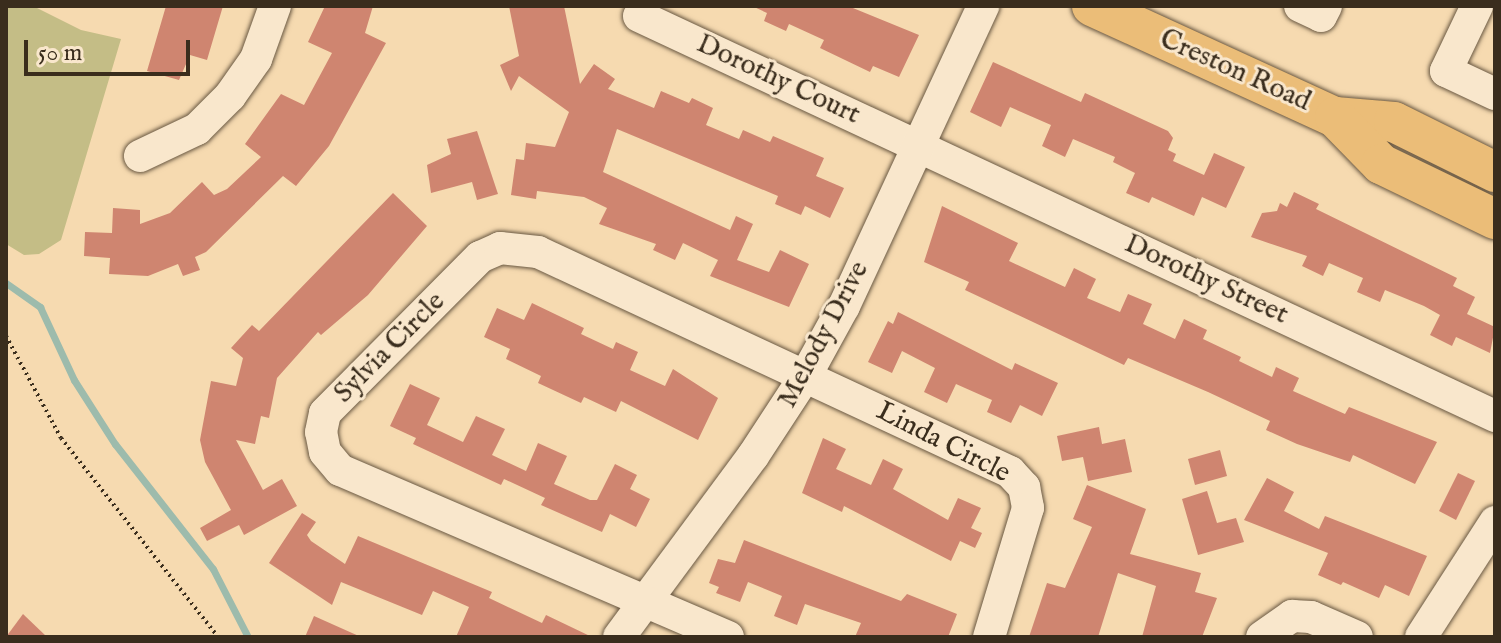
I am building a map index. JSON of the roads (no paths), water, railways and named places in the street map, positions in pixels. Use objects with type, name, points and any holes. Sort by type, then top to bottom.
[{"type":"main road","name":"Creston Road","points":[[1092,6],[1335,117],[1394,122],[1495,172]]},
{"type":"main road","name":"Creston Road","points":[[1335,117],[1381,164],[1495,219]]},
{"type":"street","points":[[140,156],[197,129],[230,96],[256,59],[275,6]]},
{"type":"street","name":"Melody Drive","points":[[619,637],[642,601],[753,456],[806,375],[844,306],[983,6]]},
{"type":"street","points":[[1300,6],[1321,16],[1326,6]]},
{"type":"street","points":[[1477,6],[1446,71],[1495,94]]},
{"type":"street","name":"Dorothy Court","points":[[639,16],[916,145]]},
{"type":"street","name":"Dorothy Street","points":[[916,145],[1495,416]]},
{"type":"street","name":"Sylvia Circle","points":[[642,601],[340,470],[325,452],[321,432],[325,413],[480,257],[500,248],[538,252],[806,375]]},
{"type":"street","name":"Linda Circle","points":[[806,375],[987,460],[1010,472],[1024,487],[1028,508],[989,637]]},
{"type":"street","points":[[1421,637],[1495,522]]},
{"type":"street","points":[[642,601],[728,637]]},
{"type":"street","points":[[1266,632],[1292,616],[1311,617],[1357,637]]},
{"type":"waterway","points":[[6,283],[40,307],[74,380],[115,444],[213,569],[248,637]]}]
